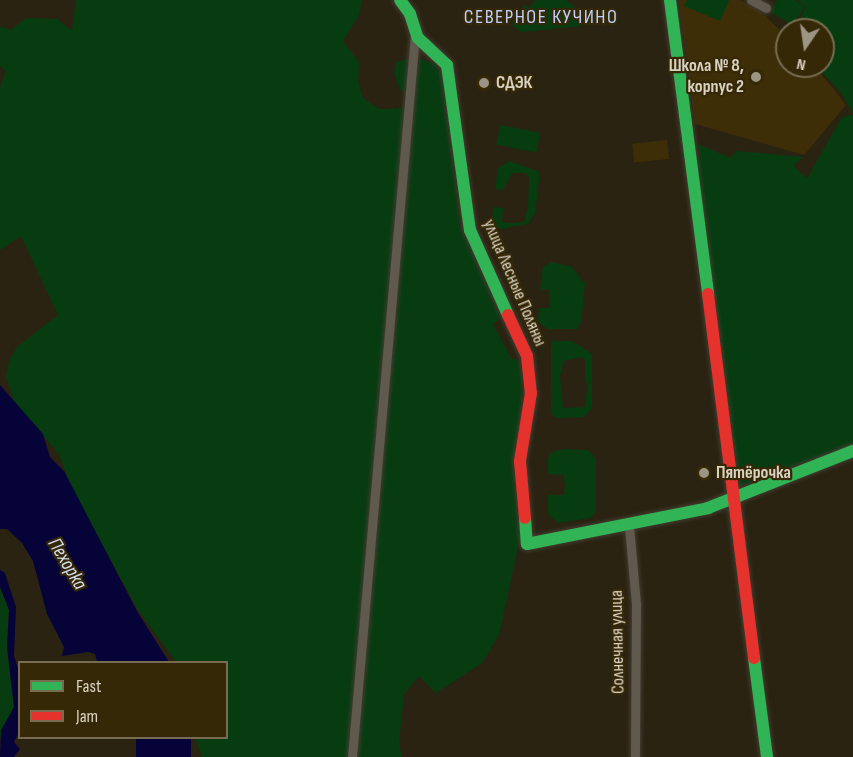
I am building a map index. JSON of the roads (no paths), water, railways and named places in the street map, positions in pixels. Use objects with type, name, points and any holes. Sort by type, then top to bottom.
[{"type":"street","name":"улица Лесные Поляны","points":[[400,0],[410,14],[415,34],[447,65],[470,230],[526,356],[531,393],[520,460],[526,544],[629,526],[735,500],[853,451]]},
{"type":"street","points":[[670,0],[767,757]]},
{"type":"street","points":[[751,0],[766,8]]},
{"type":"street","points":[[352,757],[415,34]]},
{"type":"street","name":"Солнечная улица","points":[[629,526],[636,604],[635,757]]},
{"type":"water","name":"Пехорка","points":[[0,385],[43,434],[50,457],[64,471],[137,611],[168,661],[97,661],[95,654],[88,652],[62,656],[64,647],[47,614],[33,561],[22,543],[7,529],[0,529]]},
{"type":"water","points":[[0,570],[5,573],[16,607],[14,656],[18,668],[18,735],[14,742],[20,749],[14,757],[0,757],[1,730],[14,707],[7,647],[9,610],[0,587]]},
{"type":"water","points":[[136,739],[191,739],[191,757],[136,757]]},
{"type":"place","name":"Школа № 8, корпус 2","points":[[756,77]]},
{"type":"place","name":"СДЭК","points":[[484,83]]},
{"type":"place","name":"Пятёрочка","points":[[704,473]]},
{"type":"district","name":"СЕВЕРНОЕ КУЧИНО","points":[[541,17]]}]
